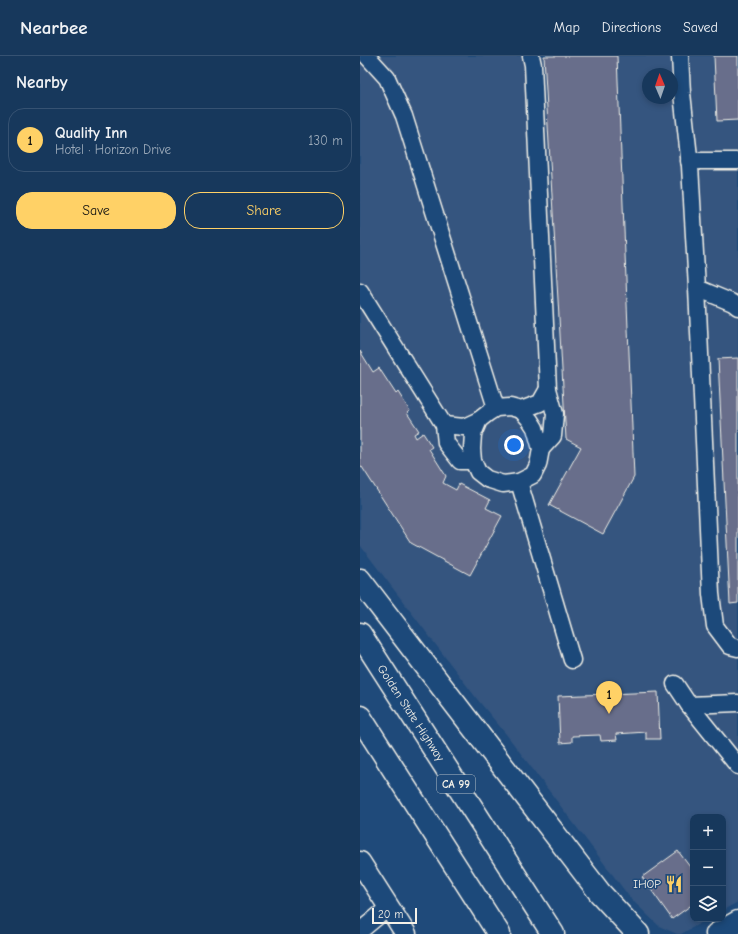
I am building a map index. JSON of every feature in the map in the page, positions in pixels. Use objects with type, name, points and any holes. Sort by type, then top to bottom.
[{"type":"highway","points":[[360,580],[600,892],[638,934]]},
{"type":"highway","name":"Golden State Highway","points":[[360,634],[553,934]]},
{"type":"highway","points":[[360,717],[499,934]]},
{"type":"highway","points":[[717,934],[738,922]]},
{"type":"main road","points":[[361,864],[406,934]]},
{"type":"street","points":[[367,56],[387,78],[404,116],[496,408]]},
{"type":"street","points":[[531,56],[533,65],[548,389],[555,414],[553,436],[541,450]]},
{"type":"street","points":[[680,56],[689,161],[697,288],[711,594],[715,626],[730,646],[738,648]]},
{"type":"street","points":[[689,161],[738,161]]},
{"type":"street","points":[[697,288],[733,303],[738,307]]},
{"type":"street","points":[[360,291],[444,425],[446,443],[460,461],[473,461]]},
{"type":"street","points":[[444,425],[464,427],[479,420],[496,408],[510,407],[521,410],[540,403],[548,389]]},
{"type":"street","points":[[479,420],[473,434],[472,449],[473,461],[478,472],[487,479],[503,484],[519,482],[533,475],[538,465],[541,450],[535,428],[521,410]]},
{"type":"street","points":[[519,482],[572,660]]},
{"type":"street","points":[[676,684],[689,705],[738,766]]},
{"type":"street","points":[[689,705],[738,703]]},
{"type":"street","points":[[360,931],[389,907]]},
{"type":"shaded area","points":[[360,56],[738,56],[738,902],[726,908],[726,814],[690,814],[690,922],[703,922],[681,934],[677,934],[659,926],[631,899],[506,734],[477,699],[360,545]]},
{"type":"building","points":[[544,56],[617,56],[634,477],[603,534],[549,505],[581,447],[566,439]]},
{"type":"building","points":[[714,56],[738,56],[738,120],[717,121]]},
{"type":"building","points":[[360,351],[373,372],[379,368],[396,394],[398,392],[410,411],[407,413],[419,431],[414,434],[416,438],[423,433],[432,447],[429,449],[446,476],[443,483],[456,490],[459,484],[490,500],[486,508],[502,516],[470,575],[411,543],[362,467],[360,468]]},
{"type":"building","points":[[738,358],[738,603],[730,604],[718,359]]},
{"type":"building","points":[[658,692],[660,739],[646,739],[646,732],[616,734],[617,740],[601,741],[600,735],[572,736],[572,742],[560,743],[558,696]]},
{"type":"building","points":[[678,851],[690,867],[690,906],[672,919],[642,877]]},
{"type":"place","name":"Quality Inn","points":[[609,714]]},
{"type":"place","name":"IHOP","points":[[674,884]]}]
